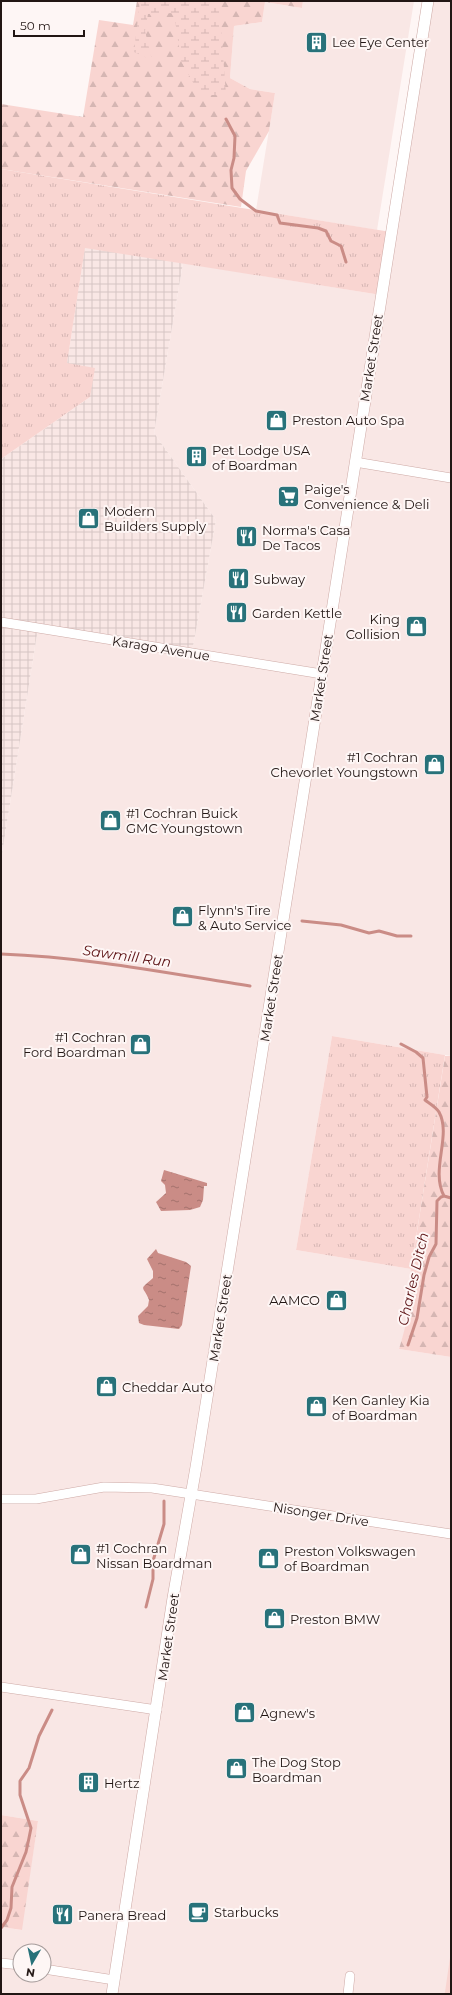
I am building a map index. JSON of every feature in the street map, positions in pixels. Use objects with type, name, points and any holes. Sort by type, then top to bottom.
[{"type":"main road","name":"Market Street","points":[[112,1994],[428,1]]},
{"type":"street","points":[[355,462],[451,478]]},
{"type":"street","name":"Karago Avenue","points":[[1,622],[322,674]]},
{"type":"street","name":"Nisonger Drive","points":[[1,1499],[36,1499],[89,1489],[118,1486],[152,1488],[451,1534]]},
{"type":"street","points":[[1,1687],[157,1710]]},
{"type":"street","points":[[1,1963],[12,1964]]},
{"type":"street","points":[[52,1970],[114,1980]]},
{"type":"street","points":[[348,1994],[350,1976]]},
{"type":"shaded area","points":[[303,1],[414,1],[377,230],[256,210],[275,93],[250,89],[230,78],[234,26],[262,22],[265,2],[302,8]]},
{"type":"shaded area","points":[[428,1],[451,1],[451,1056],[332,1036],[296,1250],[411,1269],[412,1285],[406,1327],[399,1349],[451,1357],[451,1994],[1,1994],[1,1927],[21,1930],[38,1821],[1,1815],[1,860],[38,628],[192,652],[216,520],[154,433],[183,263],[381,295]]},
{"type":"shaded area","points":[[85,247],[183,263],[154,433],[216,520],[192,652],[38,628],[1,860],[1,459],[90,397],[67,363]]},
{"type":"green space","points":[[137,1],[303,1],[302,8],[265,2],[262,22],[234,26],[230,78],[250,89],[275,93],[269,131],[246,171],[241,207],[1,169],[1,104],[83,117],[99,20],[133,25]]},
{"type":"green space","points":[[140,1],[219,1],[226,95],[200,95],[181,61],[174,13],[148,14],[145,31],[152,60],[134,52]]},
{"type":"green space","points":[[1,169],[391,232],[381,295],[85,248],[67,363],[95,368],[90,397],[1,459]]},
{"type":"green space","points":[[332,1036],[445,1055],[411,1269],[296,1250]]},
{"type":"green space","points":[[445,1056],[451,1056],[451,1357],[399,1349],[409,1309],[411,1269]]},
{"type":"green space","points":[[1,1815],[38,1821],[22,1930],[1,1927]]},
{"type":"green space","points":[[451,1951],[451,1994],[444,1994],[445,1992]]},
{"type":"water","points":[[164,1170],[207,1183],[207,1186],[204,1186],[203,1200],[200,1207],[190,1210],[161,1211],[156,1202],[166,1193],[165,1185],[161,1181]]},
{"type":"water","points":[[156,1249],[158,1253],[186,1262],[191,1266],[182,1325],[179,1329],[144,1325],[139,1323],[138,1316],[148,1306],[149,1300],[143,1288],[153,1278],[153,1271],[147,1259]]},
{"type":"waterway","points":[[226,119],[235,136],[234,158],[231,170],[232,188],[240,199],[256,211],[277,215],[280,223],[318,228],[326,231],[331,241],[341,246],[346,262]]},
{"type":"waterway","name":"Sawmill Run","points":[[302,921],[341,925],[369,933],[379,931],[397,936],[411,936]]},
{"type":"waterway","name":"Sawmill Run","points":[[1,954],[64,958],[250,986]]},
{"type":"waterway","name":"Sawmill Run","points":[[401,1044],[416,1052],[423,1058],[427,1097],[425,1100],[438,1110],[442,1121],[443,1142],[439,1175],[440,1186],[444,1196],[451,1198]]},
{"type":"waterway","name":"Charles Ditch","points":[[408,1345],[417,1318],[424,1275],[429,1257],[436,1244],[437,1201],[444,1196]]},
{"type":"waterway","name":"Charles Ditch","points":[[146,1607],[153,1579],[153,1561],[164,1524],[164,1501]]},
{"type":"waterway","name":"Charles Ditch","points":[[1,1928],[7,1920],[11,1908],[12,1887],[26,1852],[31,1828],[20,1795],[20,1781],[29,1768],[39,1736],[52,1710]]},
{"type":"place","name":"Lee Eye Center","points":[[317,42]]},
{"type":"place","name":"Preston Auto Spa","points":[[277,420]]},
{"type":"place","name":"Pet Lodge USA of Boardman","points":[[196,457]]},
{"type":"place","name":"Paige's Convenience & Deli","points":[[289,496]]},
{"type":"place","name":"Modern Builders Supply","points":[[89,518]]},
{"type":"place","name":"Norma's Casa De Tacos","points":[[247,537]]},
{"type":"place","name":"Subway","points":[[239,579]]},
{"type":"place","name":"Garden Kettle","points":[[236,613]]},
{"type":"place","name":"King Collision","points":[[416,626]]},
{"type":"place","name":"#1 Cochran Chevorlet Youngstown","points":[[434,764]]},
{"type":"place","name":"#1 Cochran Buick GMC Youngstown","points":[[111,820]]},
{"type":"place","name":"Flynn's Tire & Auto Service","points":[[183,917]]},
{"type":"place","name":"#1 Cochran Ford Boardman","points":[[141,1044]]},
{"type":"place","name":"AAMCO","points":[[336,1300]]},
{"type":"place","name":"Cheddar Auto","points":[[107,1387]]},
{"type":"place","name":"Ken Ganley Kia of Boardman","points":[[317,1407]]},
{"type":"place","name":"#1 Cochran Nissan Boardman","points":[[80,1555]]},
{"type":"place","name":"Preston Volkswagen of Boardman","points":[[268,1558]]},
{"type":"place","name":"Preston BMW","points":[[275,1619]]},
{"type":"place","name":"Agnew's","points":[[244,1713]]},
{"type":"place","name":"The Dog Stop Boardman","points":[[236,1769]]},
{"type":"place","name":"Hertz","points":[[89,1783]]},
{"type":"place","name":"Starbucks","points":[[198,1912]]},
{"type":"place","name":"Panera Bread","points":[[63,1915]]}]
